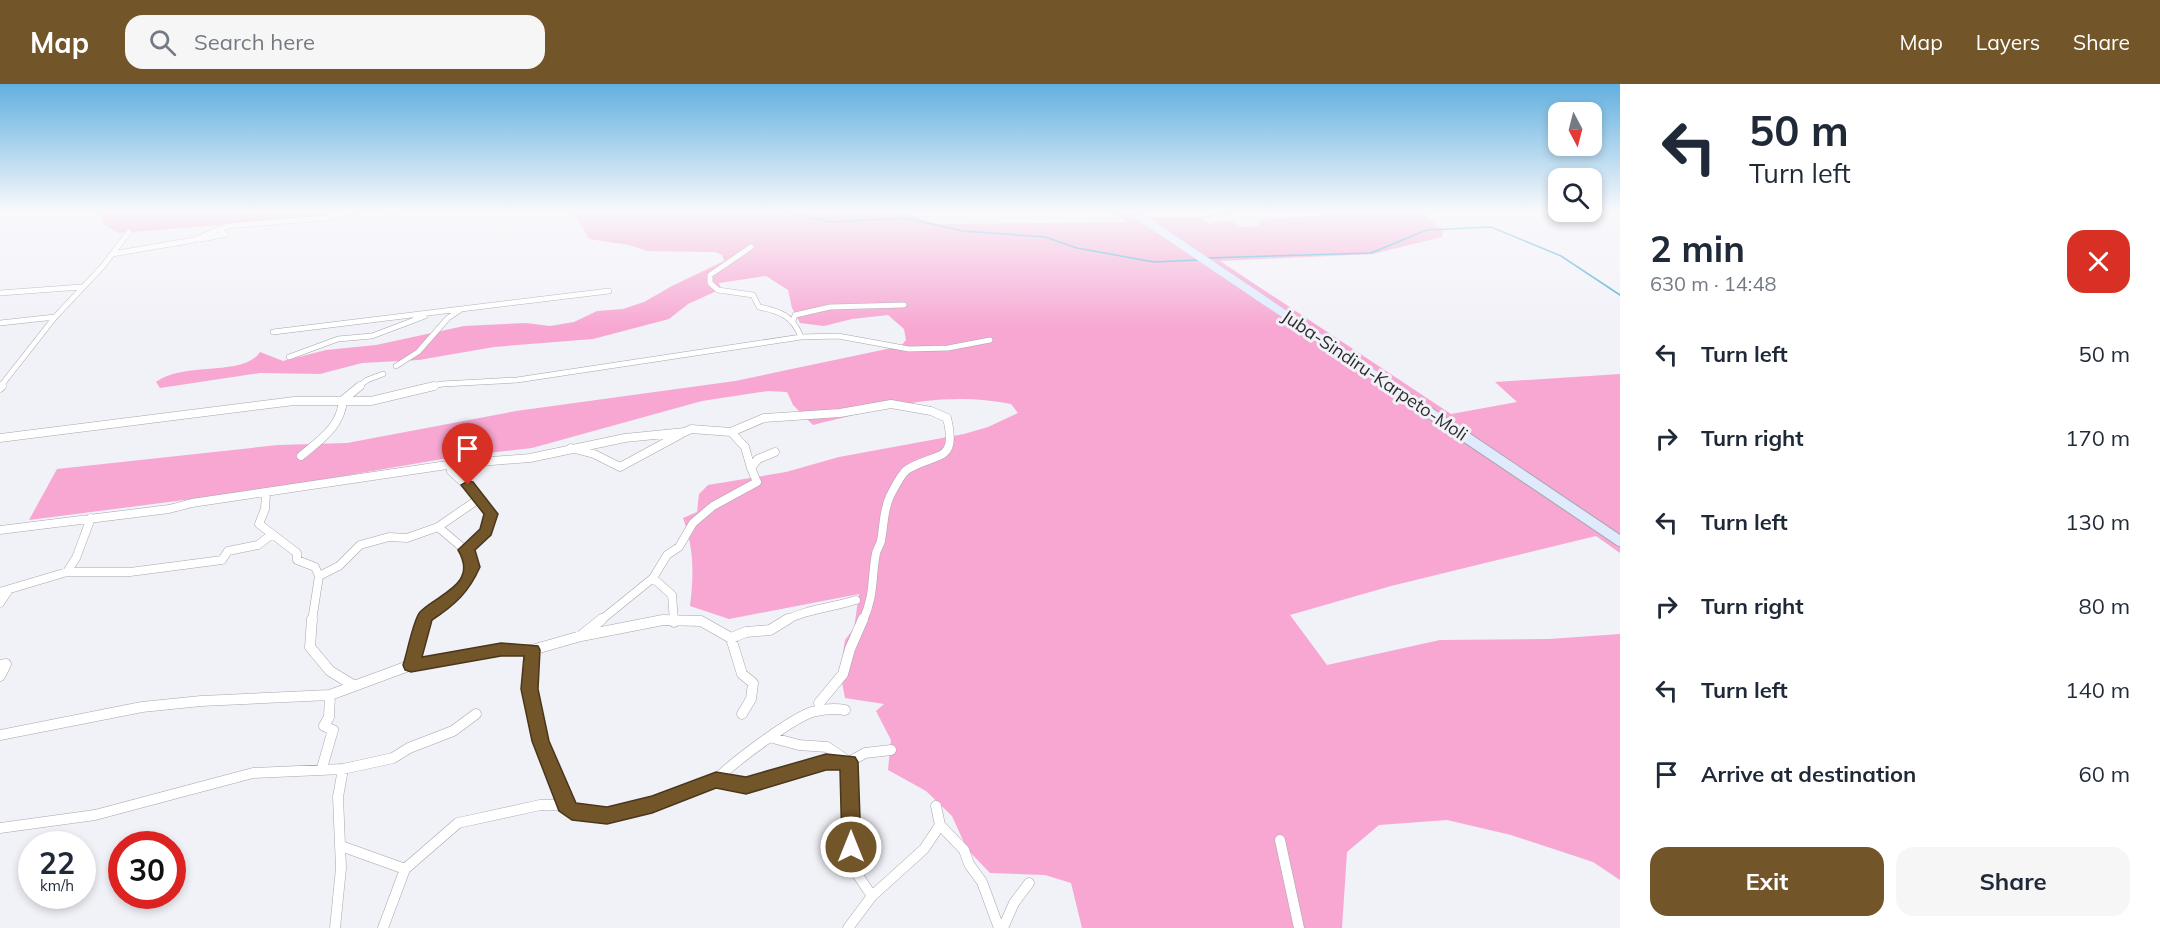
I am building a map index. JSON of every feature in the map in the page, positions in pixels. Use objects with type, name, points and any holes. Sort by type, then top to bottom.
[{"type":"main road","name":"Juba-Sindiru-Karpeto-Moli","points":[[1189,249],[1620,541]]},
{"type":"street","points":[[0,388],[55,317],[116,249]]},
{"type":"street","points":[[112,254],[139,249]]},
{"type":"street","points":[[748,249],[710,275],[710,283],[718,290],[753,295],[759,307],[783,311],[793,321],[801,337]]},
{"type":"street","points":[[0,293],[81,287]]},
{"type":"street","points":[[273,332],[609,291]]},
{"type":"street","points":[[793,321],[795,315],[830,307],[904,305]]},
{"type":"street","points":[[396,366],[418,352],[448,318],[463,308]]},
{"type":"street","points":[[289,357],[338,339],[372,336],[432,313]]},
{"type":"street","points":[[0,323],[55,317]]},
{"type":"street","points":[[0,438],[294,401],[371,401],[442,384],[517,380],[801,337],[838,336],[909,349],[948,348],[990,340]]},
{"type":"street","points":[[343,400],[367,380],[383,374]]},
{"type":"street","points":[[301,456],[335,426],[343,408],[343,400]]},
{"type":"street","points":[[731,432],[764,418],[840,413],[891,404],[940,414],[948,418],[951,426],[952,438],[947,452],[935,460],[906,470],[889,498],[882,521],[881,542],[876,552],[868,609],[850,649],[843,674],[819,703]]},
{"type":"street","points":[[570,447],[594,454],[620,467],[691,429],[731,432],[742,440],[757,482],[713,506],[693,522],[679,547],[667,555],[653,578],[581,636]]},
{"type":"street","points":[[0,530],[266,494],[454,464],[530,458],[570,447],[625,438],[685,432]]},
{"type":"street","points":[[751,468],[758,459],[775,452]]},
{"type":"street","points":[[454,464],[451,471],[480,498],[491,514],[486,531],[465,550]]},
{"type":"street","points":[[266,494],[259,524],[297,553],[297,560],[315,567],[319,576],[314,601],[310,647],[330,671],[353,685]]},
{"type":"street","points":[[319,576],[339,566],[360,545],[389,537],[407,538],[438,528],[480,498]]},
{"type":"street","points":[[67,572],[76,558],[91,518]]},
{"type":"street","points":[[411,665],[426,616],[448,602],[465,583],[472,567],[470,554],[438,528]]},
{"type":"street","points":[[0,603],[4,591],[67,572],[130,572],[222,560],[228,551],[258,545],[271,535]]},
{"type":"street","points":[[653,578],[672,595],[674,622]]},
{"type":"street","points":[[731,638],[746,632],[770,630],[798,613],[819,611],[856,600]]},
{"type":"street","points":[[0,735],[142,707],[201,700],[330,695],[411,665],[501,649],[532,650],[581,636],[663,620],[700,621],[731,638],[742,674],[753,683],[751,699],[742,714]]},
{"type":"street","points":[[532,650],[530,689],[541,741],[566,805],[572,811],[607,816],[652,804],[716,780],[731,764],[810,713],[833,708],[845,710]]},
{"type":"street","points":[[0,665],[6,664],[0,676]]},
{"type":"street","points":[[322,768],[333,730],[324,726],[328,717],[330,695]]},
{"type":"street","points":[[0,828],[95,815],[253,773],[322,768],[344,769],[393,758],[409,748],[430,742],[453,731],[476,714]]},
{"type":"street","points":[[773,738],[799,745],[827,747],[849,762]]},
{"type":"street","points":[[716,780],[746,785],[826,762],[849,762],[865,753],[891,750]]},
{"type":"street","points":[[849,762],[851,847],[855,871],[872,896]]},
{"type":"street","points":[[335,928],[341,846],[338,796],[344,769]]},
{"type":"street","points":[[383,928],[405,869],[458,823],[540,805],[566,805]]},
{"type":"street","points":[[936,806],[940,825],[964,850],[969,864],[982,882],[1001,928]]},
{"type":"street","points":[[848,928],[872,896],[924,849],[940,825]]},
{"type":"street","points":[[1280,840],[1299,928]]},
{"type":"street","points":[[341,846],[405,869]]},
{"type":"street","points":[[1001,928],[1014,903],[1029,883]]},
{"type":"shaded area","points":[[643,249],[1392,249],[1373,254],[1220,261],[1451,414],[1517,402],[1495,382],[1620,374],[1620,553],[1596,536],[1391,586],[1290,615],[1327,665],[1440,640],[1549,639],[1620,634],[1620,880],[1593,862],[1511,835],[1447,820],[1379,825],[1347,852],[1342,928],[1082,928],[1071,883],[1045,875],[990,873],[967,849],[952,816],[926,791],[888,770],[891,740],[876,711],[884,704],[845,698],[840,672],[845,640],[854,628],[859,594],[729,619],[690,606],[692,561],[683,518],[697,512],[699,494],[708,485],[786,472],[839,457],[964,434],[988,427],[1018,413],[1011,404],[985,400],[935,400],[911,403],[813,425],[793,405],[787,392],[768,391],[702,401],[532,448],[454,457],[262,490],[29,520],[57,469],[278,445],[347,443],[516,411],[735,381],[901,346],[906,340],[904,329],[888,315],[852,319],[824,326],[800,323],[792,308],[788,290],[766,276],[719,283],[721,289],[688,304],[669,319],[593,339],[494,347],[419,360],[362,363],[320,374],[260,373],[160,388],[156,382],[181,372],[241,364],[252,360],[260,352],[283,361],[326,350],[376,345],[464,326],[526,323],[550,326],[574,322],[597,311],[623,309],[644,302],[724,261],[722,255],[715,252]]},
{"type":"waterway","points":[[1085,249],[1154,262],[1198,260]]},
{"type":"waterway","points":[[1207,258],[1371,253],[1380,249]]},
{"type":"waterway","points":[[1545,249],[1561,256],[1620,295]]},
{"type":"route","points":[[468,485],[491,514],[486,531],[465,550],[470,554],[472,567],[465,583],[448,602],[426,616],[420,629],[411,665],[501,649],[532,650],[530,689],[541,741],[566,805],[572,811],[607,816],[652,804],[716,780],[746,785],[826,762],[849,762],[851,847]]}]
